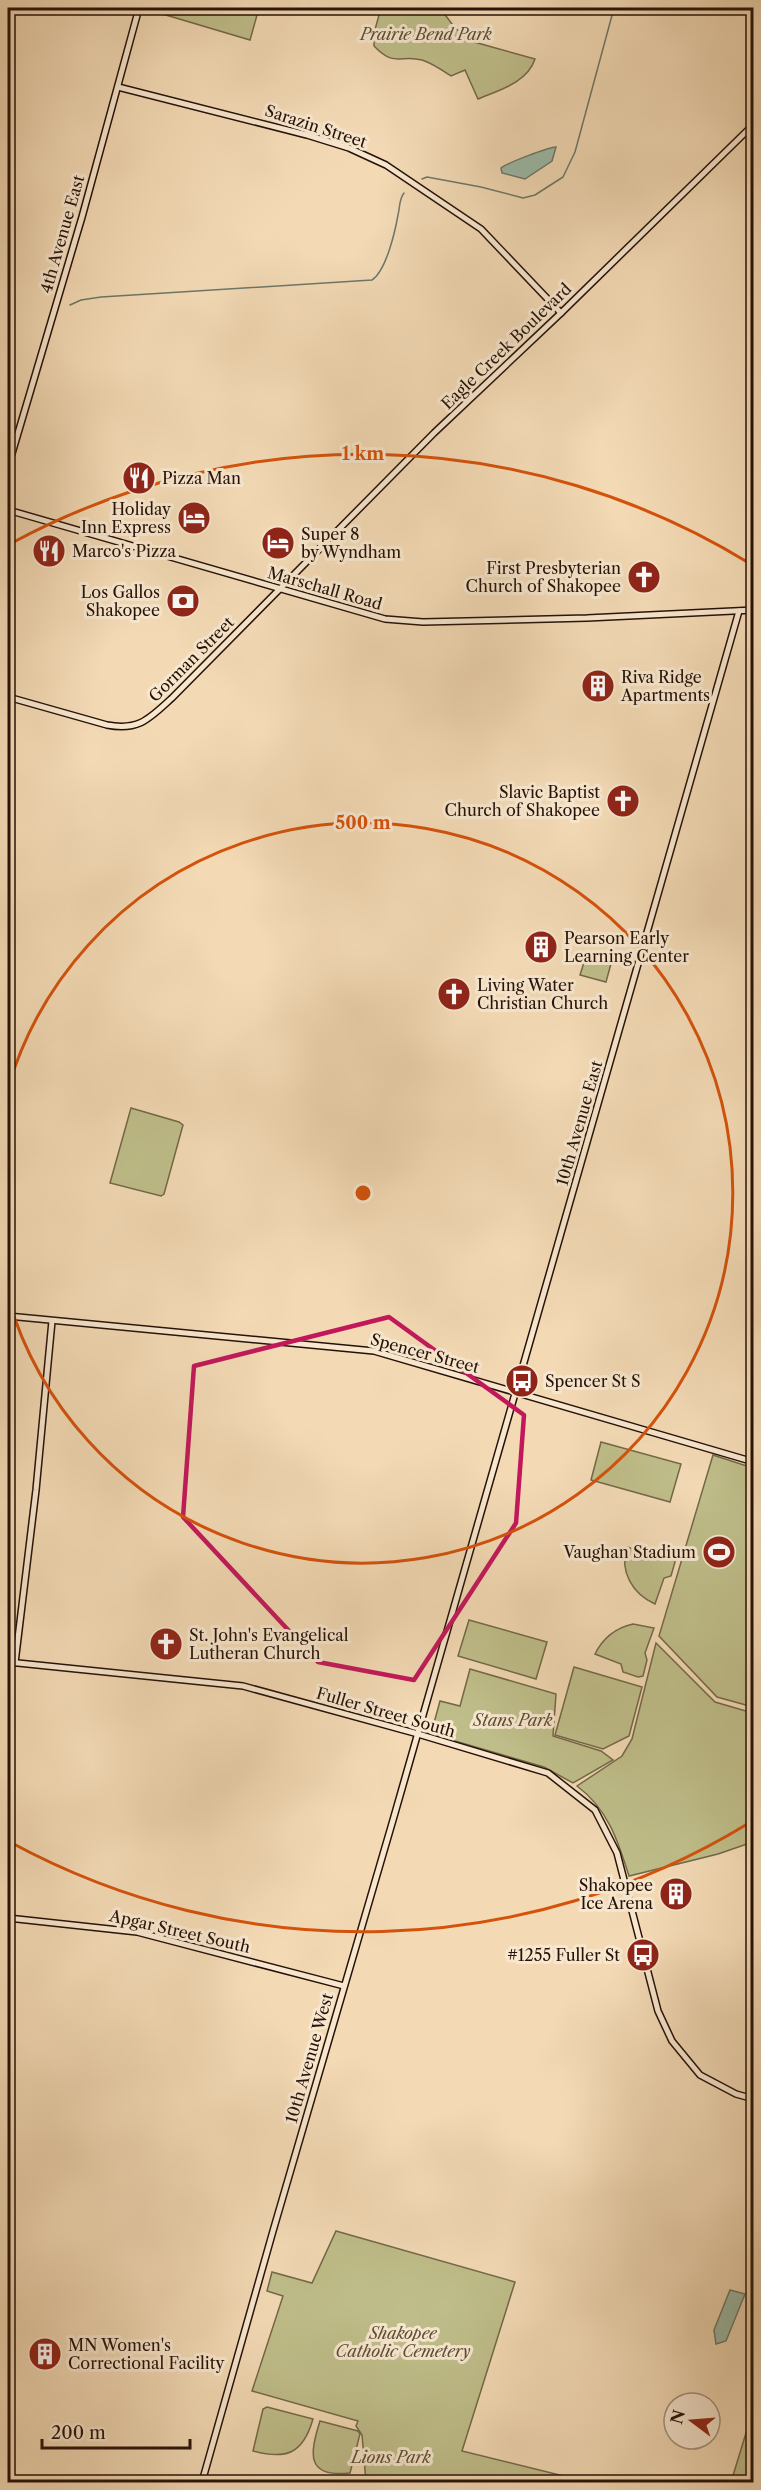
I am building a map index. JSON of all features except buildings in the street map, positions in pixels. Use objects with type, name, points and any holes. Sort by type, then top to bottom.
[{"type":"street","name":"4th Avenue East","points":[[8,467],[139,8]]},
{"type":"street","name":"Sarazin Street","points":[[118,87],[307,135],[349,148],[386,165],[481,229],[561,313]]},
{"type":"street","name":"Eagle Creek Boulevard","points":[[279,590],[434,433],[561,313],[753,123]]},
{"type":"street","name":"Marschall Road","points":[[8,510],[369,616],[423,622],[587,618],[753,610]]},
{"type":"street","name":"Gorman Street","points":[[8,697],[107,725],[123,728],[135,726],[147,721],[159,711],[279,590]]},
{"type":"street","name":"10th Avenue East","points":[[443,1641],[739,610]]},
{"type":"street","name":"Spencer Street","points":[[8,1316],[374,1351],[753,1462]]},
{"type":"street","points":[[15,1663],[36,1490],[52,1321]]},
{"type":"street","name":"10th Avenue West","points":[[202,2482],[443,1641]]},
{"type":"street","name":"Fuller Street South","points":[[8,1662],[243,1686],[418,1734],[548,1773],[595,1810],[617,1853],[658,2011],[672,2041],[700,2075],[736,2094],[753,2099]]},
{"type":"street","name":"Apgar Street South","points":[[8,1918],[137,1932],[344,1986]]},
{"type":"highlighted area","points":[[389,1317],[524,1415],[516,1523],[414,1680],[318,1662],[183,1517],[194,1366]]},
{"type":"green space","points":[[150,8],[259,8],[250,40],[149,10]]},
{"type":"green space","name":"Prairie Bend Park","points":[[381,8],[440,8],[455,28],[474,42],[535,59],[526,74],[519,80],[478,99],[465,70],[451,76],[422,60],[393,59],[381,53],[374,46],[374,33]]},
{"type":"green space","points":[[587,953],[612,960],[606,982],[580,975]]},
{"type":"green space","points":[[131,1108],[183,1125],[164,1194],[161,1196],[110,1183]]},
{"type":"green space","points":[[601,1442],[681,1464],[670,1502],[591,1480]]},
{"type":"green space","name":"Vaughan Stadium","points":[[713,1455],[753,1468],[753,1707],[717,1697],[659,1636]]},
{"type":"green space","points":[[627,1547],[651,1555],[659,1551],[674,1556],[675,1562],[671,1576],[664,1578],[655,1604],[640,1594],[630,1581],[625,1565]]},
{"type":"green space","points":[[469,1620],[547,1642],[536,1679],[458,1656]]},
{"type":"green space","points":[[633,1624],[654,1628],[645,1653],[647,1660],[643,1676],[638,1677],[623,1672],[621,1664],[595,1654],[610,1634]]},
{"type":"green space","points":[[656,1643],[715,1702],[753,1713],[753,1842],[718,1854],[629,1876],[616,1838],[604,1815],[588,1795],[577,1786],[622,1756],[632,1739]]},
{"type":"green space","points":[[574,1667],[642,1687],[629,1736],[603,1749],[555,1735]]},
{"type":"green space","name":"Stans Park","points":[[470,1669],[556,1694],[553,1736],[601,1751],[613,1760],[573,1783],[544,1767],[431,1734],[440,1701],[460,1706]]},
{"type":"green space","name":"Shakopee Catholic Cemetery","points":[[336,2231],[515,2282],[462,2451],[588,2482],[366,2482],[362,2435],[356,2426],[358,2421],[252,2391],[283,2296],[267,2291],[272,2272],[312,2283]]},
{"type":"green space","points":[[267,2407],[313,2419],[304,2440],[292,2452],[275,2455],[253,2451],[263,2409]]},
{"type":"green space","points":[[750,2420],[753,2421],[753,2482],[731,2482]]},
{"type":"green space","points":[[320,2421],[358,2431],[360,2434],[350,2473],[335,2474],[325,2471],[314,2461],[314,2443]]},
{"type":"shaded area","points":[[556,147],[552,161],[525,179],[502,173],[501,168],[512,162]]},
{"type":"shaded area","points":[[730,2290],[745,2294],[726,2341],[716,2344],[714,2330]]},
{"type":"waterway","points":[[422,179],[427,177],[481,187],[523,198],[535,195],[563,177],[575,152],[614,8]]},
{"type":"waterway","points":[[70,305],[81,300],[101,297],[372,280],[382,268],[389,250],[400,200],[404,193]]},
{"type":"place","name":"Pizza Man","points":[[139,478]]},
{"type":"place","name":"Holiday Inn Express","points":[[194,518]]},
{"type":"place","name":"Super 8 by Wyndham","points":[[278,543]]},
{"type":"place","name":"Marco's Pizza","points":[[49,551]]},
{"type":"place","name":"First Presbyterian Church of Shakopee","points":[[644,577]]},
{"type":"place","name":"Los Gallos Shakopee","points":[[183,601]]},
{"type":"place","name":"Riva Ridge Apartments","points":[[598,686]]},
{"type":"place","name":"Slavic Baptist Church of Shakopee","points":[[623,801]]},
{"type":"place","name":"Pearson Early Learning Center","points":[[541,947]]},
{"type":"place","name":"Living Water Christian Church","points":[[454,994]]},
{"type":"place","name":"Spencer St S","points":[[522,1381]]},
{"type":"place","name":"Vaughan Stadium","points":[[719,1552]]},
{"type":"place","name":"St. John's Evangelical Lutheran Church","points":[[166,1644]]},
{"type":"place","name":"Shakopee Ice Arena","points":[[676,1894]]},
{"type":"place","name":"#1255 Fuller St","points":[[643,1955]]},
{"type":"place","name":"MN Women's Correctional Facility","points":[[45,2354]]},
{"type":"park label","name":"Lions Park","points":[[391,2457]]}]
